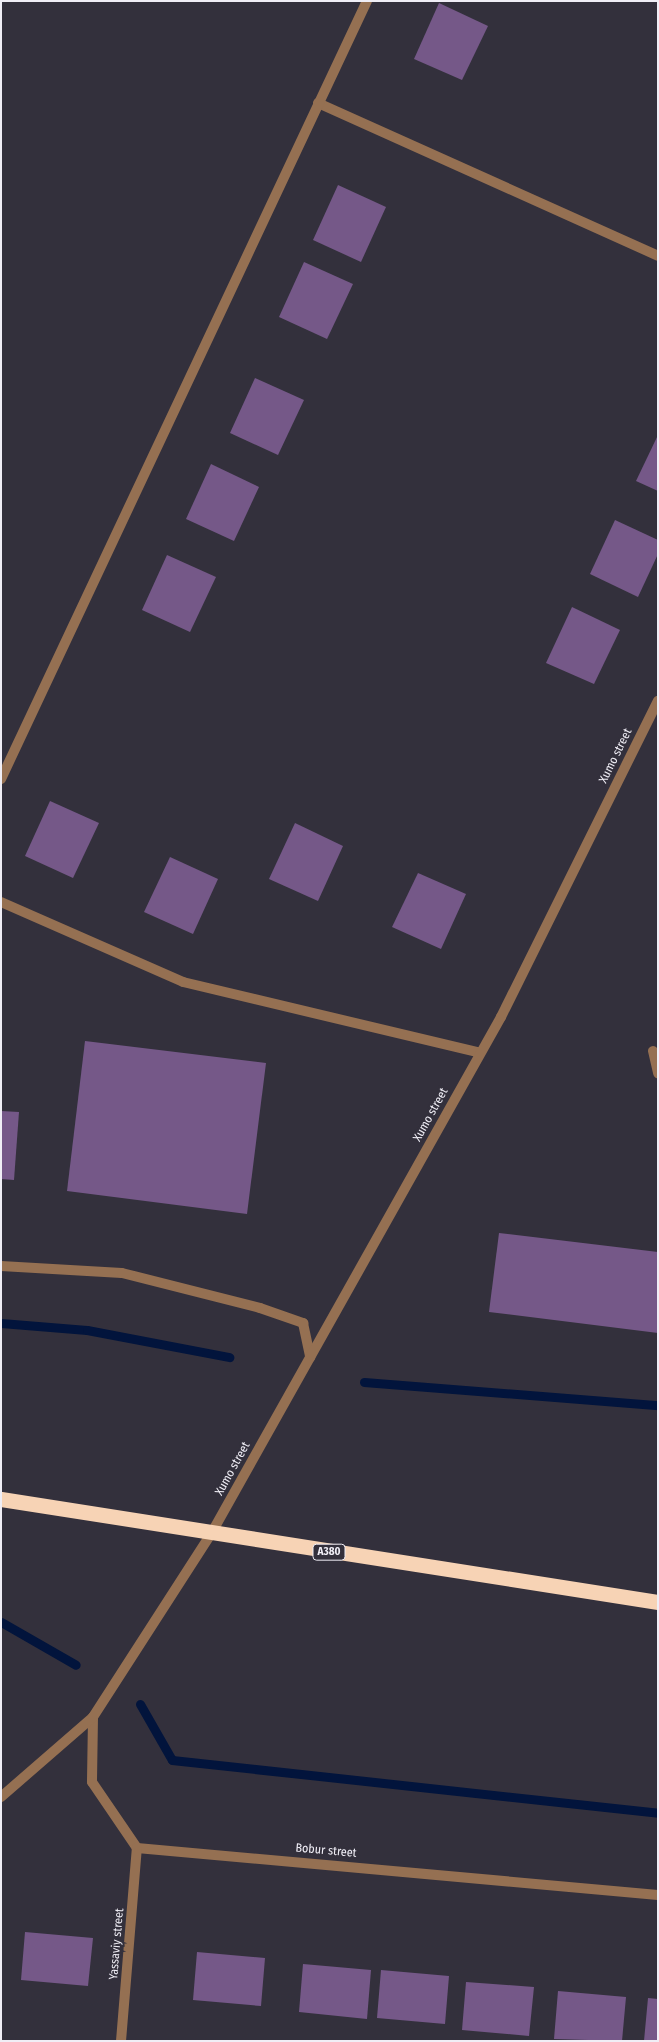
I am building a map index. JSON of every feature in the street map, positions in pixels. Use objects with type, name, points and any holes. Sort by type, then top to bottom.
[{"type":"highway","name":"A380","points":[[1,1499],[211,1534],[658,1602]]},
{"type":"street","points":[[1,779],[367,1]]},
{"type":"street","points":[[318,103],[658,256]]},
{"type":"street","name":"Xumo street","points":[[1,1797],[93,1717],[211,1534],[480,1053],[658,701]]},
{"type":"street","points":[[1,902],[183,982],[480,1053]]},
{"type":"street","points":[[653,1051],[658,1073]]},
{"type":"street","points":[[1,1266],[122,1273],[260,1308],[303,1323],[310,1357]]},
{"type":"street","points":[[93,1717],[92,1782],[137,1848]]},
{"type":"street","name":"Bobur street","points":[[137,1848],[658,1895]]},
{"type":"street","name":"Yassaviy street","points":[[121,2041],[137,1848]]},
{"type":"building","points":[[439,3],[488,26],[462,80],[414,59]]},
{"type":"building","points":[[338,185],[386,207],[361,262],[313,240]]},
{"type":"building","points":[[304,262],[353,284],[327,339],[279,317]]},
{"type":"building","points":[[255,378],[304,400],[278,455],[230,433]]},
{"type":"building","points":[[658,435],[658,491],[636,481]]},
{"type":"building","points":[[211,464],[259,487],[234,541],[186,519]]},
{"type":"building","points":[[615,520],[658,540],[658,554],[638,597],[590,574]]},
{"type":"building","points":[[167,555],[216,577],[190,632],[142,610]]},
{"type":"building","points":[[572,607],[620,630],[594,684],[546,663]]},
{"type":"building","points":[[50,801],[99,823],[73,878],[25,856]]},
{"type":"building","points":[[295,823],[343,846],[318,901],[269,879]]},
{"type":"building","points":[[170,857],[218,879],[193,934],[144,912]]},
{"type":"building","points":[[418,873],[466,894],[441,949],[392,927]]},
{"type":"building","points":[[85,1041],[266,1063],[247,1214],[67,1191]]},
{"type":"building","points":[[1,1111],[19,1112],[14,1180],[1,1179]]},
{"type":"building","points":[[499,1233],[658,1252],[658,1333],[489,1312]]},
{"type":"building","points":[[25,1932],[93,1938],[88,1986],[21,1980]]},
{"type":"building","points":[[197,1952],[265,1958],[261,2006],[193,2000]]},
{"type":"building","points":[[303,1964],[371,1970],[367,2019],[299,2012]]},
{"type":"building","points":[[381,1970],[449,1976],[445,2024],[377,2018]]},
{"type":"building","points":[[466,1982],[534,1987],[529,2036],[462,2030]]},
{"type":"building","points":[[558,1991],[626,1997],[622,2041],[554,2039]]},
{"type":"building","points":[[648,1998],[658,1999],[658,2041],[644,2041]]},
{"type":"waterway","points":[[1,1323],[87,1330],[229,1357]]},
{"type":"waterway","points":[[364,1382],[658,1405]]},
{"type":"waterway","points":[[1,1622],[76,1665]]},
{"type":"waterway","points":[[140,1704],[172,1760],[658,1813]]}]
